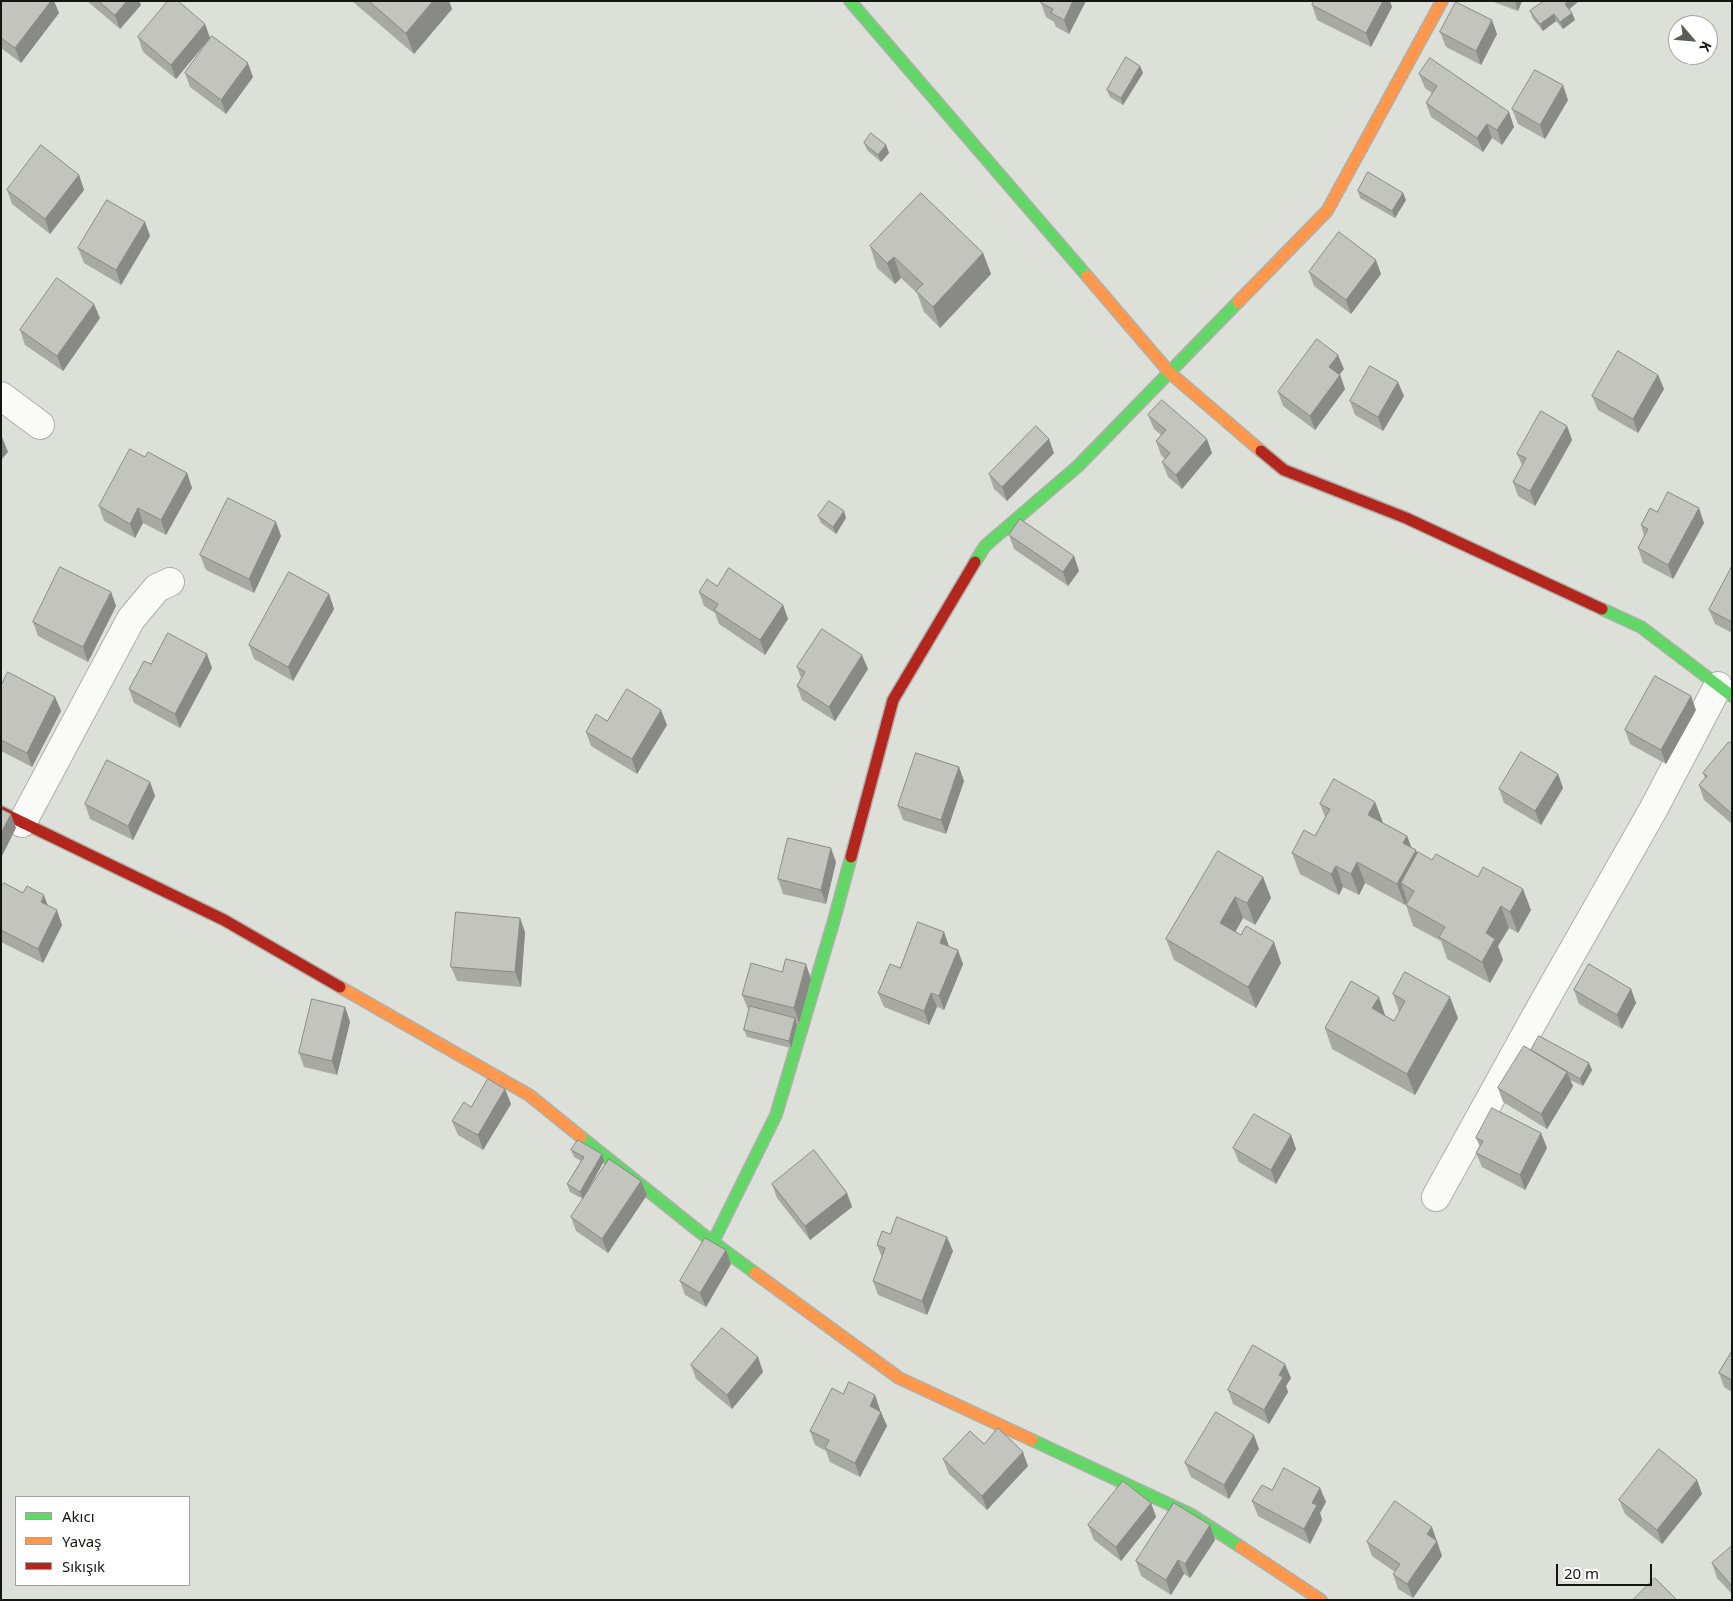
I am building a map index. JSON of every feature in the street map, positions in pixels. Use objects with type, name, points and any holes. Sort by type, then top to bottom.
[{"type":"street","points":[[850,1],[1170,373],[1284,470],[1406,518],[1641,628],[1725,691],[1653,810],[1436,1197]]},
{"type":"street","points":[[713,1242],[776,1115],[834,920],[893,700],[985,546],[1078,466],[1327,211],[1442,1]]},
{"type":"street","points":[[1,396],[40,425]]},
{"type":"street","points":[[170,582],[157,588],[131,620],[12,817],[224,920],[529,1095],[713,1242],[899,1378],[1190,1514],[1321,1600]]},
{"type":"building","points":[[1,1],[51,1],[15,48],[1,38]]},
{"type":"building","points":[[99,1],[127,1],[115,15]]},
{"type":"building","points":[[168,1],[178,1],[205,24],[171,65],[138,37]]},
{"type":"building","points":[[369,1],[433,1],[406,33]]},
{"type":"building","points":[[1042,1],[1073,1],[1064,20],[1051,13],[1053,9],[1041,3]]},
{"type":"building","points":[[1314,1],[1383,1],[1366,33],[1312,5]]},
{"type":"building","points":[[1544,1],[1568,1],[1565,4],[1572,13],[1560,22],[1554,14],[1540,24],[1530,11]]},
{"type":"building","points":[[1456,2],[1492,20],[1476,51],[1440,32]]},
{"type":"building","points":[[212,36],[248,63],[221,100],[185,73]]},
{"type":"building","points":[[1126,57],[1140,66],[1121,98],[1107,90]]},
{"type":"building","points":[[1430,58],[1509,112],[1497,130],[1487,124],[1477,138],[1426,103],[1437,86],[1419,74]]},
{"type":"building","points":[[1535,70],[1563,85],[1540,125],[1512,109]]},
{"type":"building","points":[[871,133],[886,145],[878,155],[864,143]]},
{"type":"building","points":[[41,145],[79,175],[45,219],[7,190]]},
{"type":"building","points":[[1368,172],[1403,193],[1392,211],[1358,191]]},
{"type":"building","points":[[921,193],[983,253],[933,307],[916,291],[923,284],[894,257],[887,263],[870,246]]},
{"type":"building","points":[[107,200],[145,222],[116,270],[78,248]]},
{"type":"building","points":[[1339,232],[1376,260],[1346,300],[1309,272]]},
{"type":"building","points":[[57,278],[94,304],[57,356],[20,330]]},
{"type":"building","points":[[1317,339],[1338,355],[1329,367],[1340,375],[1310,416],[1278,392]]},
{"type":"building","points":[[1618,351],[1658,375],[1633,419],[1592,396]]},
{"type":"building","points":[[1370,366],[1398,382],[1378,417],[1350,401]]},
{"type":"building","points":[[1162,400],[1207,439],[1176,475],[1162,462],[1170,453],[1156,441],[1166,430],[1148,415]]},
{"type":"building","points":[[1541,411],[1567,426],[1530,491],[1513,482],[1526,458],[1517,454]]},
{"type":"building","points":[[1036,426],[1049,439],[1002,487],[989,474]]},
{"type":"building","points":[[130,449],[145,457],[148,452],[187,473],[161,520],[138,508],[130,524],[99,506]]},
{"type":"building","points":[[1668,492],[1699,508],[1668,565],[1638,548],[1648,529],[1641,525],[1650,508],[1657,512]]},
{"type":"building","points":[[228,498],[276,522],[249,579],[200,555]]},
{"type":"building","points":[[829,501],[844,511],[833,527],[818,516]]},
{"type":"building","points":[[1020,519],[1074,556],[1063,572],[1009,535]]},
{"type":"building","points":[[1732,566],[1732,622],[1709,610]]},
{"type":"building","points":[[60,567],[111,592],[83,647],[33,622]]},
{"type":"building","points":[[729,568],[783,605],[760,640],[714,610],[718,604],[699,592],[707,579],[717,586]]},
{"type":"building","points":[[289,572],[329,594],[288,667],[249,645]]},
{"type":"building","points":[[822,629],[862,655],[829,707],[797,686],[805,672],[797,667]]},
{"type":"building","points":[[168,633],[207,654],[175,714],[129,689],[144,661],[151,664]]},
{"type":"building","points":[[8,672],[55,697],[27,753],[1,740],[1,686]]},
{"type":"building","points":[[1655,676],[1691,696],[1661,750],[1625,730]]},
{"type":"building","points":[[627,689],[661,710],[632,759],[586,732],[596,714],[607,721]]},
{"type":"building","points":[[1729,742],[1732,744],[1732,814],[1699,785],[1707,776],[1703,773]]},
{"type":"building","points":[[1521,752],[1558,774],[1535,811],[1499,789]]},
{"type":"building","points":[[916,753],[959,767],[941,820],[898,806]]},
{"type":"building","points":[[107,760],[150,782],[128,826],[85,804]]},
{"type":"building","points":[[1334,779],[1375,802],[1368,815],[1407,836],[1403,843],[1416,850],[1397,884],[1357,862],[1351,874],[1336,866],[1331,874],[1292,853],[1304,830],[1315,836],[1330,809],[1320,804]]},
{"type":"building","points":[[1,809],[11,814],[1,833]]},
{"type":"building","points":[[788,838],[831,848],[821,890],[778,879]]},
{"type":"building","points":[[1218,851],[1263,877],[1247,903],[1235,897],[1220,923],[1241,935],[1246,926],[1274,942],[1248,987],[1166,939]]},
{"type":"building","points":[[1418,852],[1432,860],[1436,854],[1478,877],[1483,867],[1523,889],[1510,912],[1501,906],[1486,933],[1495,939],[1482,962],[1439,937],[1445,927],[1406,905],[1414,891],[1401,883]]},
{"type":"building","points":[[4,883],[23,893],[27,886],[44,895],[41,902],[57,910],[38,949],[1,930],[1,887]]},
{"type":"building","points":[[456,912],[520,918],[515,972],[451,967]]},
{"type":"building","points":[[918,922],[944,932],[940,943],[958,950],[939,996],[931,993],[924,1011],[878,993],[890,964],[900,968]]},
{"type":"building","points":[[786,959],[806,964],[794,1008],[742,995],[751,963],[782,972]]},
{"type":"building","points":[[1589,964],[1631,989],[1617,1015],[1574,990]]},
{"type":"building","points":[[1405,972],[1450,997],[1407,1074],[1325,1028],[1351,981],[1379,997],[1372,1008],[1394,1021],[1405,1001],[1393,994]]},
{"type":"building","points":[[312,999],[345,1007],[332,1061],[299,1053]]},
{"type":"building","points":[[750,1006],[795,1018],[789,1041],[744,1030]]},
{"type":"building","points":[[1539,1036],[1589,1063],[1580,1079],[1531,1050]]},
{"type":"building","points":[[1524,1046],[1567,1072],[1541,1114],[1498,1088]]},
{"type":"building","points":[[488,1079],[505,1089],[478,1135],[452,1121],[464,1102],[471,1107]]},
{"type":"building","points":[[1492,1108],[1541,1133],[1520,1175],[1476,1153],[1483,1141],[1476,1138]]},
{"type":"building","points":[[1254,1114],[1291,1135],[1271,1170],[1233,1148]]},
{"type":"building","points":[[578,1140],[602,1154],[580,1192],[567,1184],[584,1157],[571,1150]]},
{"type":"building","points":[[814,1150],[847,1193],[805,1226],[772,1184]]},
{"type":"building","points":[[609,1159],[641,1181],[602,1239],[571,1217]]},
{"type":"building","points":[[897,1217],[947,1237],[922,1301],[873,1281],[885,1248],[877,1245],[882,1231],[890,1234]]},
{"type":"building","points":[[705,1238],[726,1250],[700,1293],[680,1281]]},
{"type":"building","points":[[722,1328],[758,1357],[727,1395],[691,1365]]},
{"type":"building","points":[[1253,1345],[1285,1364],[1279,1375],[1283,1377],[1264,1410],[1228,1390]]},
{"type":"building","points":[[1732,1351],[1732,1380],[1719,1373]]},
{"type":"building","points":[[849,1382],[875,1395],[870,1406],[881,1412],[855,1463],[825,1448],[829,1440],[810,1431],[832,1388],[843,1394]]},
{"type":"building","points":[[1216,1412],[1254,1435],[1224,1485],[1185,1463]]},
{"type":"building","points":[[998,1428],[1023,1452],[982,1496],[943,1459],[970,1431],[984,1444]]},
{"type":"building","points":[[1659,1449],[1697,1480],[1657,1530],[1619,1500]]},
{"type":"building","points":[[1284,1468],[1320,1488],[1312,1503],[1317,1505],[1304,1529],[1252,1501],[1262,1485],[1272,1490]]},
{"type":"building","points":[[1123,1481],[1151,1503],[1116,1547],[1088,1525]]},
{"type":"building","points":[[1395,1501],[1432,1527],[1427,1534],[1437,1541],[1407,1584],[1393,1574],[1400,1564],[1367,1542]]},
{"type":"building","points":[[1174,1503],[1210,1525],[1185,1564],[1178,1560],[1166,1580],[1136,1561]]},
{"type":"building","points":[[1732,1546],[1732,1586],[1712,1563]]},
{"type":"building","points":[[1655,1578],[1677,1600],[1633,1600]]},
{"type":"traffic: fast","points":[[850,1],[1087,276]]},
{"type":"traffic: fast","points":[[975,562],[985,546],[1078,466],[1238,302]]},
{"type":"traffic: fast","points":[[1602,609],[1641,627],[1732,696]]},
{"type":"traffic: fast","points":[[713,1242],[776,1115],[851,857]]},
{"type":"traffic: fast","points":[[581,1137],[701,1233],[755,1273]]},
{"type":"traffic: fast","points":[[1032,1440],[1190,1514],[1241,1547]]},
{"type":"traffic: slow","points":[[1238,302],[1327,211],[1442,1]]},
{"type":"traffic: slow","points":[[1087,276],[1170,373],[1261,451]]},
{"type":"traffic: slow","points":[[340,987],[529,1095],[581,1137]]},
{"type":"traffic: slow","points":[[755,1273],[899,1378],[1032,1440]]},
{"type":"traffic: slow","points":[[1241,1547],[1321,1600]]},
{"type":"traffic: jam","points":[[1261,451],[1284,470],[1406,518],[1602,609]]},
{"type":"traffic: jam","points":[[851,857],[893,700],[975,562]]},
{"type":"traffic: jam","points":[[1,812],[224,920],[340,987]]}]
